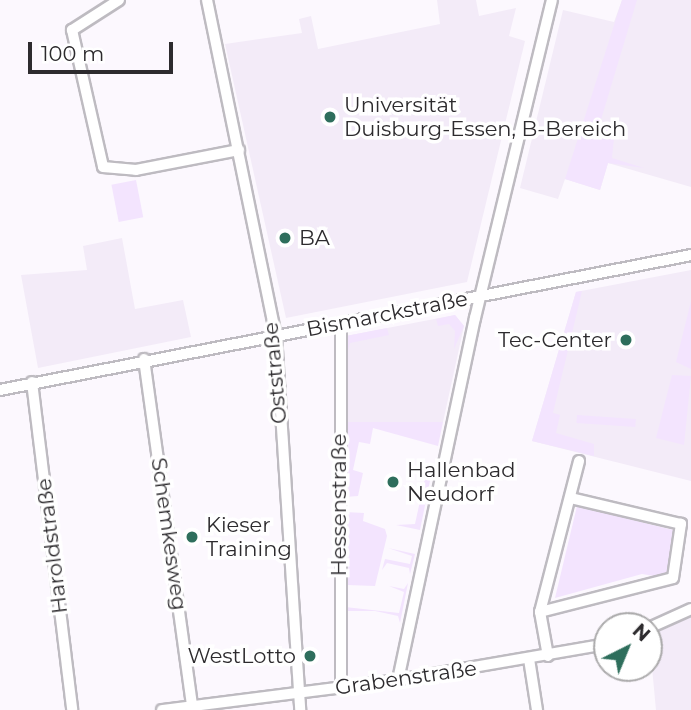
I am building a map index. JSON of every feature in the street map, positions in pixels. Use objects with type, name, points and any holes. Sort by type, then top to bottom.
[{"type":"street","points":[[119,0],[72,30],[103,167],[136,170],[239,150]]},
{"type":"street","name":"Oststraße","points":[[207,0],[276,335],[300,710]]},
{"type":"street","points":[[398,680],[480,297],[552,0]]},
{"type":"street","name":"Bismarckstraße","points":[[0,390],[144,359],[691,255]]},
{"type":"street","name":"Hessenstraße","points":[[341,323],[341,687]]},
{"type":"street","name":"Schemkesweg","points":[[144,359],[192,708]]},
{"type":"street","name":"Haroldstraße","points":[[32,382],[72,710]]},
{"type":"street","points":[[548,656],[540,612],[579,461]]},
{"type":"street","points":[[540,612],[673,578],[681,524],[570,498]]},
{"type":"street","points":[[663,622],[691,609]]},
{"type":"street","name":"Grabenstraße","points":[[162,710],[192,708],[297,688],[341,687],[398,680],[593,647]]},
{"type":"street","points":[[529,659],[537,710]]},
{"type":"shaded area","name":"Universität Duisburg-Essen, B-Bereich","points":[[437,0],[476,0],[479,16],[516,8],[509,36],[525,41],[467,282],[286,318],[225,44],[302,33],[299,19],[311,16],[318,49],[440,24]]},
{"type":"shaded area","points":[[622,0],[691,0],[691,187],[608,163],[600,190],[565,179],[558,199],[520,188],[563,10],[614,22]]},
{"type":"shaded area","points":[[622,0],[637,0],[600,123],[615,128],[612,158],[644,168],[608,163],[600,190],[565,179]]},
{"type":"shaded area","points":[[136,180],[143,217],[119,222],[111,185]]},
{"type":"shaded area","points":[[122,238],[135,309],[183,300],[191,337],[38,368],[21,275],[87,270],[83,246]]},
{"type":"shaded area","points":[[691,270],[691,481],[532,441],[576,292]]},
{"type":"shaded area","points":[[582,291],[553,413],[560,415],[556,433],[594,444],[594,456],[532,441],[576,292]]},
{"type":"shaded area","points":[[691,301],[691,369],[676,362]]},
{"type":"shaded area","points":[[455,315],[464,326],[443,422],[345,422],[346,336]]},
{"type":"shaded area","points":[[455,315],[464,326],[454,349],[455,331],[449,324],[438,326],[436,319]]},
{"type":"shaded area","points":[[387,328],[389,335],[350,343],[345,361],[346,336]]},
{"type":"shaded area","points":[[672,375],[691,376],[684,445],[656,438]]},
{"type":"shaded area","points":[[577,415],[636,419],[635,427],[576,423]]},
{"type":"shaded area","points":[[345,422],[443,422],[438,446],[373,428],[370,444],[359,442],[353,470],[363,473],[358,496],[345,497]]},
{"type":"shaded area","points":[[427,469],[432,471],[420,530],[396,525],[415,524]]},
{"type":"shaded area","points":[[577,506],[677,531],[666,578],[642,574],[555,598]]},
{"type":"shaded area","points":[[345,512],[364,513],[363,521],[385,529],[387,536],[375,586],[347,585],[346,592]]},
{"type":"shaded area","points":[[388,548],[415,554],[410,574],[409,568],[387,563],[382,570],[385,559],[410,564],[412,556]]},
{"type":"shaded area","points":[[408,583],[400,623],[398,616],[375,611],[348,611],[345,618],[345,607],[399,613],[404,592],[389,586],[404,589]]},
{"type":"shaded area","points":[[691,617],[691,710],[656,710],[653,682],[663,682],[663,630]]},
{"type":"place","name":"Universität Duisburg-Essen, B-Bereich","points":[[330,117]]},
{"type":"place","name":"BA","points":[[285,238]]},
{"type":"place","name":"Tec-Center","points":[[626,340]]},
{"type":"place","name":"Hallenbad Neudorf","points":[[393,482]]},
{"type":"place","name":"Kieser Training","points":[[192,537]]},
{"type":"place","name":"WestLotto","points":[[310,656]]}]
